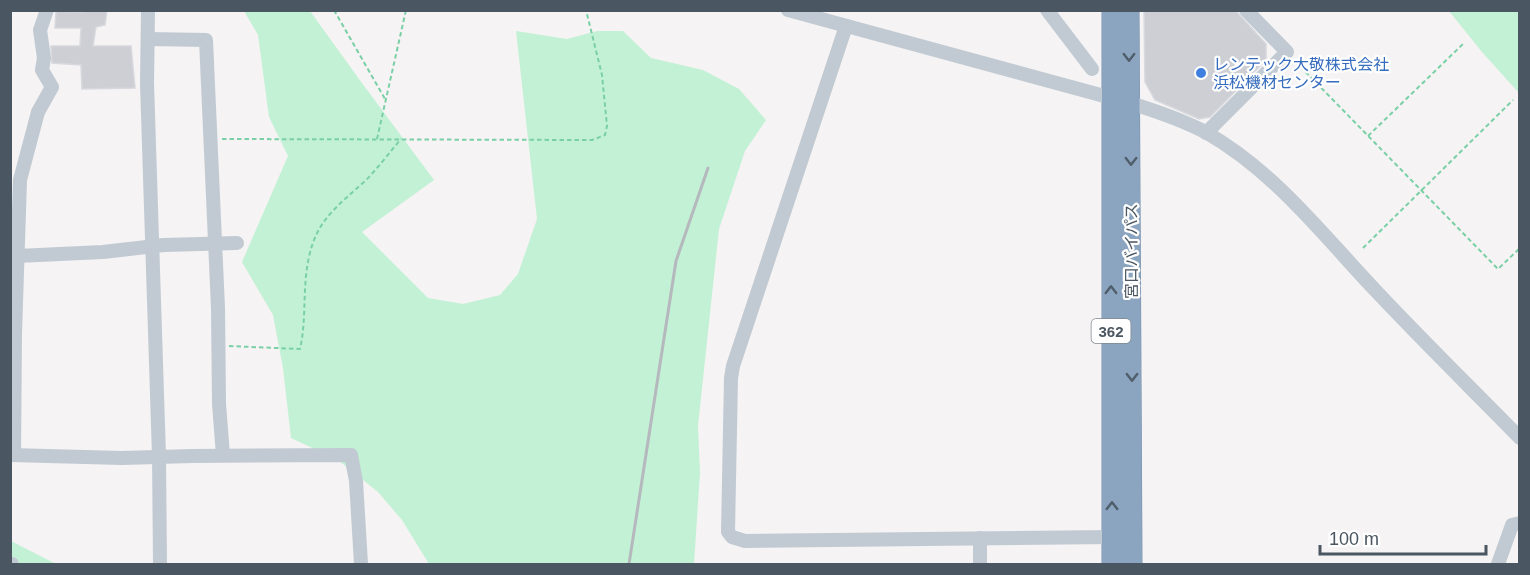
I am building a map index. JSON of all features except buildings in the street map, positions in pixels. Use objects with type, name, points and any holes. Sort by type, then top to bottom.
[{"type":"highway","name":"宮口バイパス","points":[[1112,10],[1112,564]]},
{"type":"highway","name":"宮口バイパス","points":[[1129,10],[1132,564]]},
{"type":"street","points":[[47,10],[40,30],[45,58],[42,70],[52,87],[38,112],[20,180],[12,455],[122,458],[351,455],[356,481],[361,564]]},
{"type":"street","points":[[148,10],[147,83],[159,456],[160,564]]},
{"type":"street","points":[[788,10],[1130,103],[1175,118],[1206,133],[1245,159],[1297,205],[1404,320],[1520,438]]},
{"type":"street","points":[[1047,10],[1092,69]]},
{"type":"street","points":[[1206,133],[1287,52],[1246,10]]},
{"type":"street","points":[[846,26],[733,366],[728,532],[732,537],[745,541],[1112,537]]},
{"type":"street","points":[[148,39],[206,40],[223,455]]},
{"type":"street","points":[[10,192],[20,180]]},
{"type":"street","points":[[17,256],[237,243]]},
{"type":"street","points":[[1498,564],[1512,525],[1520,523]]},
{"type":"street","points":[[980,538],[980,564]]},
{"type":"path","points":[[334,10],[385,99]]},
{"type":"path","points":[[376,139],[406,10]]},
{"type":"path","points":[[210,138],[592,140],[605,135],[607,126],[602,75],[586,10]]},
{"type":"path","points":[[1368,136],[1464,43]]},
{"type":"path","points":[[1287,52],[1420,192],[1498,269],[1520,248]]},
{"type":"path","points":[[1363,248],[1514,100]]},
{"type":"path","points":[[218,345],[300,349],[304,332],[304,282],[309,254],[320,227],[331,210],[366,180],[401,139]]},
{"type":"green space","points":[[244,11],[310,11],[434,180],[362,232],[428,298],[463,304],[500,295],[518,274],[537,219],[516,31],[567,39],[597,31],[623,31],[651,58],[703,70],[739,89],[766,120],[745,151],[719,229],[698,426],[700,473],[694,564],[429,564],[402,520],[378,492],[338,460],[291,438],[283,368],[273,315],[242,262],[288,156],[269,117],[258,35]]},
{"type":"green space","points":[[1449,11],[1519,11],[1519,93],[1482,52]]},
{"type":"green space","points":[[11,541],[56,564],[11,564]]},
{"type":"railway","points":[[629,564],[676,261],[708,168]]},
{"type":"place","name":"レンテック大敬株式会社 浜松機材センター","points":[[1201,73]]}]
